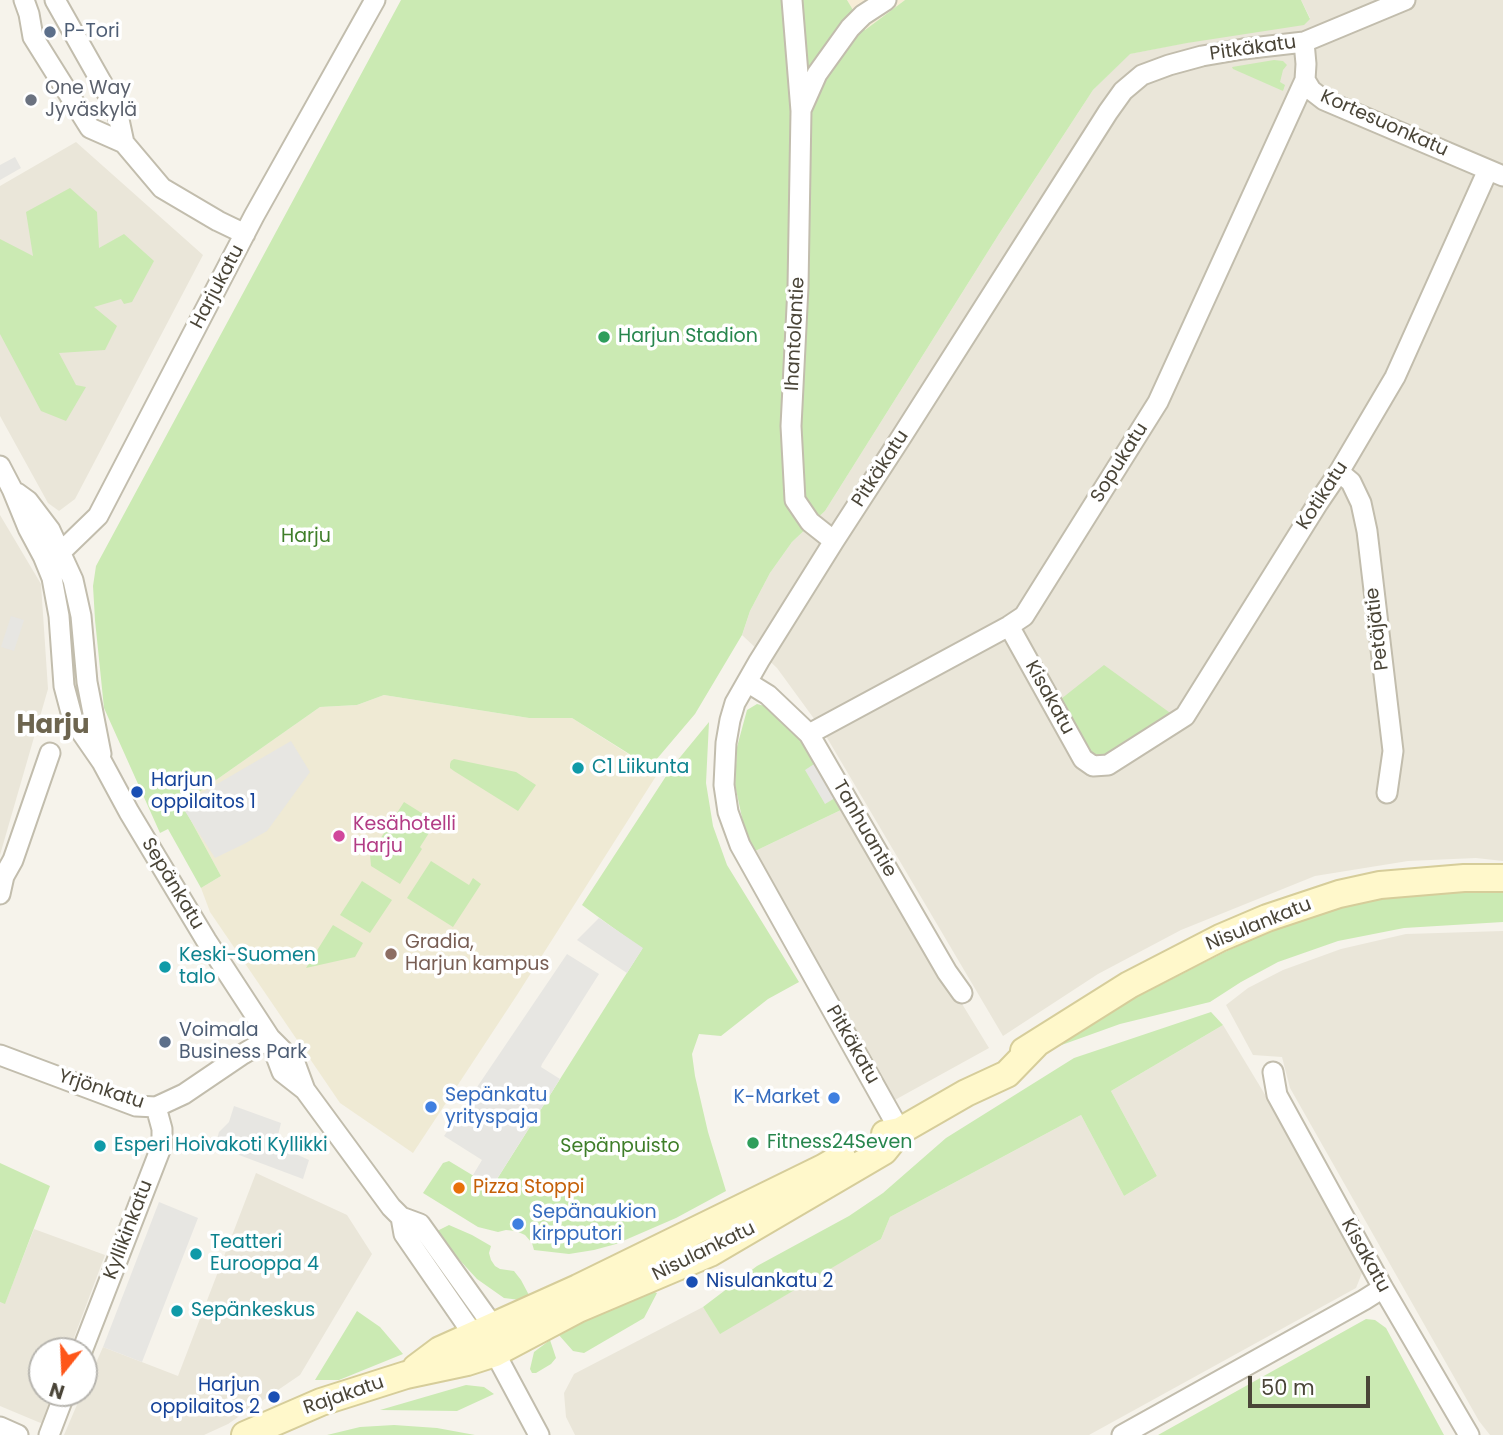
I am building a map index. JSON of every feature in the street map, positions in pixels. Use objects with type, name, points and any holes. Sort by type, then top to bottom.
[{"type":"main road","name":"Nisulankatu","points":[[483,1330],[578,1288],[823,1168],[875,1136],[900,1130],[966,1093],[1007,1074],[1037,1043],[1129,985],[1267,918],[1339,894],[1380,885],[1464,878],[1503,878]]},
{"type":"main road","name":"Nisulankatu","points":[[495,1353],[578,1309],[710,1253],[884,1151],[900,1130]]},
{"type":"main road","name":"Rajakatu","points":[[406,1375],[440,1350],[483,1330]]},
{"type":"main road","name":"Rajakatu","points":[[245,1435],[321,1402],[406,1375],[495,1353]]},
{"type":"street","points":[[24,0],[33,37],[90,128],[124,143],[162,188],[245,234]]},
{"type":"street","points":[[55,0],[118,115],[124,143]]},
{"type":"street","name":"Harjukatu","points":[[51,553],[66,547],[98,516],[245,234],[375,0]]},
{"type":"street","name":"Ihantolantie","points":[[792,0],[801,111],[798,287],[791,426],[795,500],[810,522],[834,541]]},
{"type":"street","name":"Ihantolantie","points":[[801,111],[817,74],[850,27],[886,0]]},
{"type":"street","name":"Pitkäkatu","points":[[900,1130],[740,845],[729,812],[724,785],[724,762],[735,703],[834,541],[1124,91],[1142,75],[1178,62],[1202,56],[1304,42],[1405,0]]},
{"type":"street","name":"Kortesuonkatu","points":[[1304,42],[1305,80],[1311,90],[1324,100],[1495,173]]},
{"type":"street","name":"Sopukatu","points":[[809,734],[1024,616],[1158,402],[1305,80]]},
{"type":"street","name":"Kotikatu","points":[[1093,766],[1108,765],[1185,716],[1339,472],[1395,377],[1495,173]]},
{"type":"street","name":"Sepänkatu","points":[[0,466],[12,489],[28,501],[50,530],[52,578],[59,616],[64,686],[73,720],[102,762],[186,907],[270,1038],[282,1072],[306,1090],[391,1207],[401,1217],[420,1224],[483,1330]]},
{"type":"street","name":"Petäjätie","points":[[1339,472],[1352,482],[1361,503],[1367,531],[1393,751],[1387,793]]},
{"type":"street","name":"Kisakatu","points":[[1009,626],[1083,759],[1093,766]]},
{"type":"street","name":"Tanhuantie","points":[[747,682],[768,695],[809,734],[947,972],[962,993]]},
{"type":"street","points":[[0,894],[4,876],[13,860],[50,753]]},
{"type":"street","name":"Yrjönkatu","points":[[0,1055],[136,1106],[156,1107],[184,1094],[270,1038]]},
{"type":"street","name":"Kisakatu","points":[[1273,1072],[1277,1095],[1382,1288],[1469,1435]]},
{"type":"street","name":"Kyllikinkatu","points":[[87,1337],[162,1145],[162,1129],[156,1107]]},
{"type":"street","points":[[1122,1435],[1382,1288]]},
{"type":"street","points":[[483,1330],[539,1435]]},
{"type":"street","points":[[49,1435],[60,1407]]},
{"type":"street","points":[[0,1427],[18,1435]]},
{"type":"shaded area","points":[[847,0],[905,0],[865,30]]},
{"type":"shaded area","points":[[1301,0],[1503,0],[1503,861],[1476,858],[1408,861],[1315,876],[1181,930],[1098,974],[1003,1036],[823,731],[777,668],[742,635],[750,611],[770,573],[792,542],[825,511],[1093,90],[1129,54],[1310,18]]},
{"type":"shaded area","points":[[76,142],[203,255],[75,499],[59,511],[48,503],[0,416],[0,186]]},
{"type":"shaded area","points":[[15,157],[21,168],[0,180],[0,165]]},
{"type":"shaded area","points":[[0,515],[41,584],[48,689],[0,855]]},
{"type":"shaded area","points":[[11,616],[24,620],[14,651],[1,647]]},
{"type":"shaded area","name":"Gradia, Harjun kampus","points":[[384,695],[529,718],[572,718],[658,773],[413,1153],[340,1103],[210,912],[201,888],[221,876],[182,804],[320,707],[357,705]]},
{"type":"shaded area","points":[[291,741],[310,772],[267,831],[215,858],[181,805]]},
{"type":"shaded area","points":[[814,764],[835,798],[825,804],[805,770]]},
{"type":"shaded area","points":[[843,809],[989,1048],[893,1101],[751,853]]},
{"type":"shaded area","points":[[599,918],[643,948],[627,973],[577,940]]},
{"type":"shaded area","points":[[1503,931],[1503,1435],[1490,1435],[1479,1421],[1290,1088],[1282,1057],[1253,1055],[1226,1005],[1248,988],[1283,970],[1341,949],[1406,934]]},
{"type":"shaded area","points":[[567,954],[599,974],[542,1064],[541,1067],[560,1079],[492,1187],[473,1175],[482,1160],[444,1136]]},
{"type":"shaded area","points":[[1223,1025],[1369,1267],[1362,1273],[1356,1288],[1089,1435],[575,1435],[566,1417],[564,1393],[574,1374],[703,1307],[720,1333],[881,1239],[890,1217],[1081,1115],[1124,1196],[1157,1176],[1111,1091]]},
{"type":"shaded area","points":[[234,1106],[281,1123],[278,1135],[289,1151],[309,1160],[303,1179],[215,1146],[219,1132],[229,1122]]},
{"type":"shaded area","points":[[256,1173],[347,1215],[372,1254],[300,1375],[228,1424],[204,1435],[64,1435],[76,1407],[98,1407],[98,1358],[103,1347],[178,1376]]},
{"type":"shaded area","points":[[159,1202],[198,1218],[142,1362],[103,1347]]},
{"type":"shaded area","points":[[34,1229],[105,1255],[74,1337],[28,1337],[28,1407],[49,1407],[43,1424],[0,1406],[0,1302],[5,1303]]},
{"type":"green space","name":"Harju","points":[[401,0],[847,0],[865,30],[905,0],[1301,0],[1310,19],[1304,25],[1130,54],[1093,90],[825,511],[792,542],[770,573],[750,611],[742,635],[695,714],[650,767],[572,718],[529,718],[384,695],[357,705],[320,707],[182,804],[221,876],[201,888],[168,829],[160,833],[104,708],[93,586],[96,566]]},
{"type":"green space","points":[[1283,61],[1287,65],[1280,82],[1285,85],[1283,91],[1232,67]]},
{"type":"green space","points":[[70,188],[97,212],[99,248],[124,234],[154,261],[132,302],[124,304],[121,299],[94,307],[117,326],[105,350],[59,353],[76,385],[86,387],[66,421],[41,411],[0,334],[0,239],[33,256],[26,212]]},
{"type":"green space","points":[[1104,665],[1173,715],[1104,757],[1090,752],[1061,699]]},
{"type":"green space","points":[[757,704],[769,707],[801,739],[843,809],[751,853],[735,785],[737,747],[747,710]]},
{"type":"green space","name":"Sepänpuisto","points":[[709,722],[706,783],[713,826],[727,865],[799,982],[768,999],[721,1036],[699,1034],[692,1054],[708,1132],[726,1191],[676,1218],[616,1244],[569,1254],[534,1250],[525,1235],[516,1231],[498,1232],[478,1227],[423,1193],[443,1163],[449,1161],[492,1187],[642,949],[582,905],[672,767]]},
{"type":"green space","points":[[454,759],[516,772],[536,785],[518,811],[450,768]]},
{"type":"green space","points":[[404,802],[436,822],[400,884],[371,866],[370,855]]},
{"type":"green space","points":[[431,861],[469,885],[473,878],[481,884],[453,927],[407,898]]},
{"type":"green space","points":[[362,881],[392,900],[370,933],[340,915]]},
{"type":"green space","points":[[1503,889],[1503,922],[1404,928],[1338,941],[1278,962],[1210,1002],[1120,1024],[1056,1047],[1117,1007],[1225,952],[1282,926],[1345,903],[1406,893]]},
{"type":"green space","points":[[333,925],[363,943],[355,957],[306,968]]},
{"type":"green space","points":[[1211,1012],[1223,1025],[1111,1091],[1157,1176],[1124,1196],[1081,1115],[890,1217],[881,1239],[720,1334],[703,1307],[757,1266],[849,1216],[883,1193],[946,1138],[1074,1058]]},
{"type":"green space","points":[[0,1163],[50,1186],[5,1304],[0,1302]]},
{"type":"green space","points":[[449,1225],[491,1246],[489,1253],[495,1266],[514,1271],[530,1297],[520,1300],[504,1298],[477,1279],[444,1243],[437,1231]]},
{"type":"green space","points":[[647,1289],[657,1293],[644,1318],[584,1353],[573,1351],[558,1334],[605,1308]]},
{"type":"green space","points":[[357,1311],[380,1327],[403,1354],[339,1380],[315,1380]]},
{"type":"green space","points":[[1366,1319],[1375,1320],[1386,1328],[1444,1435],[1158,1435]]},
{"type":"green space","points":[[550,1340],[556,1358],[551,1364],[532,1373],[530,1369],[534,1352]]},
{"type":"green space","points":[[466,1385],[484,1387],[494,1394],[457,1411],[380,1410]]},
{"type":"green space","points":[[394,1425],[437,1428],[475,1435],[327,1435],[360,1427]]},
{"type":"place","name":"P-Tori","points":[[50,32]]},
{"type":"place","name":"One Way Jyväskylä","points":[[31,100]]},
{"type":"place","name":"Harjun Stadion","points":[[604,337]]},
{"type":"place","name":"C1 Liikunta","points":[[578,768]]},
{"type":"place","name":"Harjun oppilaitos 1","points":[[137,792]]},
{"type":"place","name":"Kesähotelli Harju","points":[[339,836]]},
{"type":"place","name":"Gradia, Harjun kampus","points":[[391,954]]},
{"type":"place","name":"Keski-Suomen talo","points":[[165,967]]},
{"type":"place","name":"Voimala Business Park","points":[[165,1042]]},
{"type":"place","name":"K-Market","points":[[834,1098]]},
{"type":"place","name":"Sepänkatu yrityspaja","points":[[431,1107]]},
{"type":"place","name":"Fitness24Seven","points":[[753,1143]]},
{"type":"place","name":"Esperi Hoivakoti Kyllikki","points":[[100,1146]]},
{"type":"place","name":"Pizza Stoppi","points":[[459,1188]]},
{"type":"place","name":"Sepänaukion kirpputori","points":[[518,1224]]},
{"type":"place","name":"Teatteri Eurooppa 4","points":[[196,1254]]},
{"type":"place","name":"Nisulankatu 2","points":[[692,1282]]},
{"type":"place","name":"Sepänkeskus","points":[[177,1311]]},
{"type":"place","name":"Harjun oppilaitos 2","points":[[274,1397]]},
{"type":"district","name":"Harju","points":[[53,726]]}]
